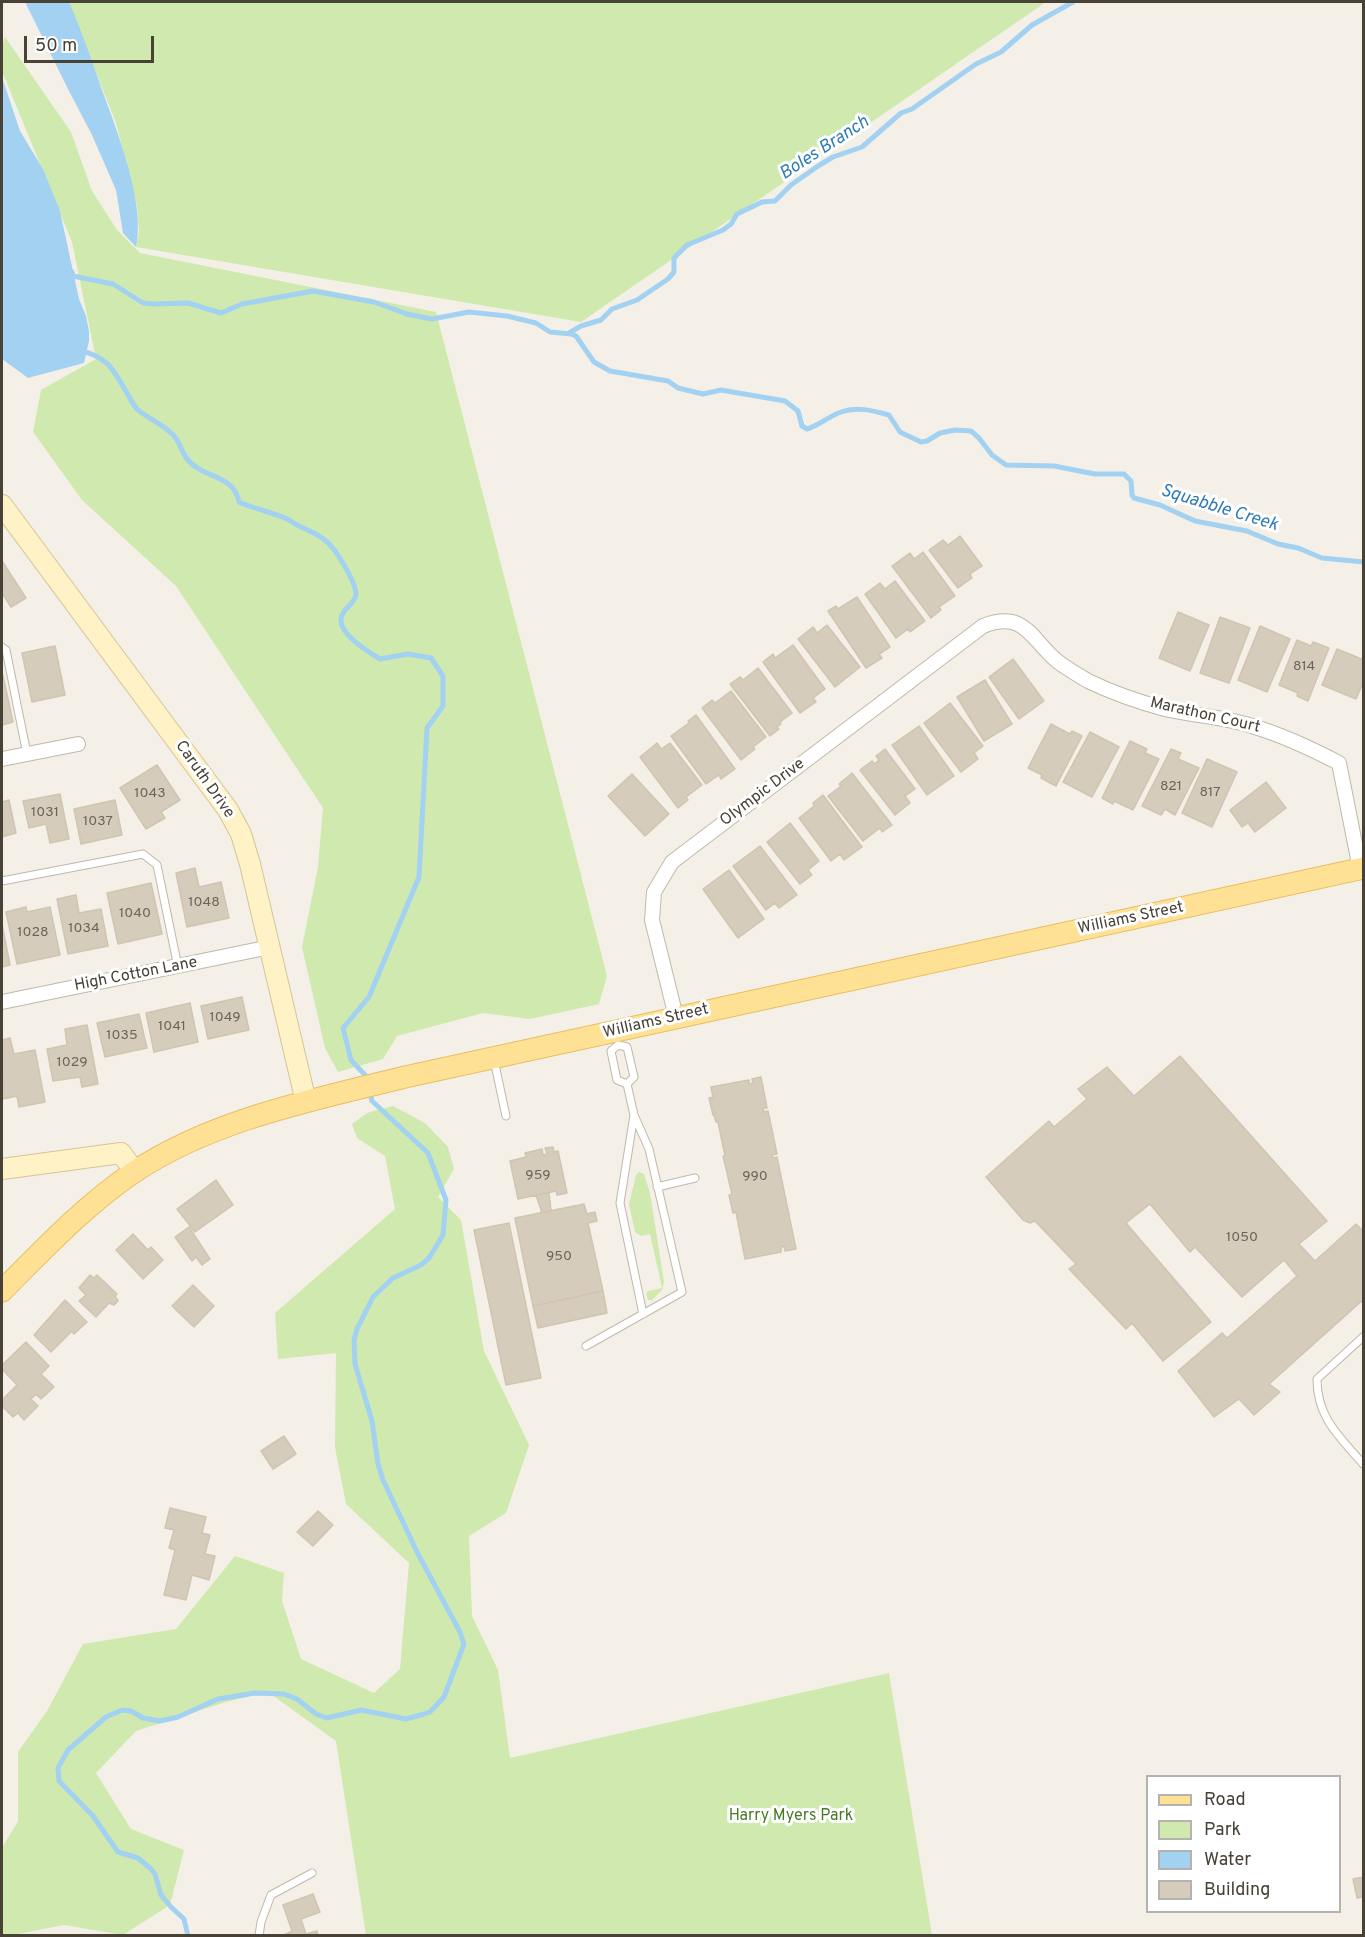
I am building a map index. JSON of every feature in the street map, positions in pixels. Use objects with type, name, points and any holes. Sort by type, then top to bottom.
[{"type":"main road","name":"Williams Street","points":[[2,1291],[76,1216],[135,1172],[193,1140],[250,1118],[405,1077],[493,1058],[616,1038],[676,1017],[1362,869]]},
{"type":"street","name":"Caruth Drive","points":[[2,505],[228,810],[241,834],[306,1102]]},
{"type":"street","name":"Marathon Court","points":[[983,626],[997,621],[1014,622],[1025,627],[1057,661],[1085,679],[1116,694],[1165,709],[1254,726],[1301,744],[1339,763],[1362,869]]},
{"type":"street","name":"Olympic Drive","points":[[676,1017],[652,920],[654,892],[672,862],[983,626]]},
{"type":"street","points":[[2,759],[78,744]]},
{"type":"street","name":"High Cotton Lane","points":[[2,1002],[270,947]]},
{"type":"street","points":[[2,1169],[121,1153],[135,1172]]},
{"type":"lane","points":[[2,647],[6,650],[27,754]]},
{"type":"lane","points":[[2,881],[143,854],[157,865],[178,967]]},
{"type":"lane","points":[[616,1038],[627,1047],[634,1077],[627,1084],[617,1080],[611,1051],[616,1038]]},
{"type":"lane","points":[[493,1058],[506,1116]]},
{"type":"lane","points":[[586,1346],[682,1292],[649,1149],[634,1114],[627,1084]]},
{"type":"lane","points":[[634,1114],[620,1203],[643,1314]]},
{"type":"lane","points":[[657,1187],[695,1178]]},
{"type":"lane","points":[[1364,1336],[1317,1379],[1319,1406],[1328,1421],[1364,1465]]},
{"type":"lane","points":[[259,1935],[261,1922],[271,1895],[312,1873]]},
{"type":"green space","points":[[68,2],[1046,2],[581,322],[136,247],[139,232],[137,206],[116,123]]},
{"type":"green space","points":[[5,37],[71,132],[92,191],[117,230],[140,253],[436,312],[607,976],[599,1004],[530,1019],[483,1013],[397,1036],[383,1059],[338,1072],[325,1048],[302,947],[318,867],[323,808],[176,586],[82,500],[33,432],[41,390],[96,359],[72,242],[2,71],[2,47]]},
{"type":"green space","name":"Harry Myers Park","points":[[393,1106],[425,1123],[448,1147],[454,1169],[438,1197],[461,1220],[484,1351],[529,1445],[506,1513],[469,1536],[472,1616],[498,1670],[510,1758],[889,1673],[932,1935],[366,1935],[336,1741],[268,1692],[226,1702],[136,1731],[96,1773],[131,1829],[184,1850],[170,1905],[123,1935],[64,1925],[2,1935],[2,1848],[18,1821],[18,1752],[47,1711],[83,1644],[176,1629],[235,1556],[284,1573],[282,1601],[301,1659],[374,1693],[400,1669],[409,1563],[346,1504],[335,1447],[336,1353],[278,1359],[275,1313],[395,1209],[385,1156],[357,1138],[352,1124],[367,1113]]},
{"type":"green space","points":[[639,1172],[644,1174],[650,1193],[664,1282],[662,1290],[652,1300],[648,1300],[646,1294],[648,1291],[662,1288],[650,1234],[641,1236],[635,1232],[629,1204],[636,1175]]},
{"type":"water","points":[[25,2],[68,2],[70,4],[115,126],[134,189],[138,230],[136,247],[123,233],[116,190],[92,135]]},
{"type":"water","points":[[2,77],[20,131],[43,169],[60,211],[79,299],[89,331],[84,363],[28,378],[2,359]]},
{"type":"building","points":[[960,536],[982,566],[970,574],[972,578],[958,588],[929,550],[943,540],[948,545]]},
{"type":"building","points":[[923,552],[955,596],[939,607],[941,610],[931,618],[892,566],[910,553],[914,559]]},
{"type":"building","points":[[2,561],[26,598],[11,607],[2,593]]},
{"type":"building","points":[[895,581],[925,621],[910,632],[908,629],[896,638],[865,594],[880,583],[885,589]]},
{"type":"building","points":[[857,597],[890,647],[879,654],[882,658],[866,668],[828,611],[836,606],[838,609]]},
{"type":"building","points":[[1178,612],[1209,625],[1190,671],[1159,658]]},
{"type":"building","points":[[1220,617],[1250,628],[1229,683],[1200,673]]},
{"type":"building","points":[[827,625],[860,667],[835,687],[798,639],[813,627],[817,633]]},
{"type":"building","points":[[1260,626],[1290,639],[1267,692],[1238,680]]},
{"type":"building","points":[[1297,640],[1311,646],[1313,642],[1329,648],[1308,701],[1297,696],[1298,693],[1279,685]]},
{"type":"building","points":[[793,645],[825,689],[813,698],[816,702],[800,713],[763,662],[773,654],[775,658]]},
{"type":"building","points":[[55,646],[65,695],[32,702],[22,653]]},
{"type":"building","points":[[1337,649],[1364,660],[1364,681],[1356,699],[1322,685]]},
{"type":"building","points":[[1013,659],[1044,701],[1019,719],[989,677]]},
{"type":"building","points":[[758,668],[792,713],[780,722],[781,724],[777,727],[779,729],[770,736],[730,684],[740,677],[743,680]]},
{"type":"building","points":[[2,671],[13,722],[2,725]]},
{"type":"building","points":[[985,680],[1012,724],[984,741],[957,697]]},
{"type":"building","points":[[731,691],[766,737],[741,760],[702,708],[712,700],[715,703]]},
{"type":"building","points":[[950,703],[983,746],[974,753],[978,759],[961,772],[924,723]]},
{"type":"building","points":[[696,715],[735,769],[721,779],[719,775],[706,784],[671,736]]},
{"type":"building","points":[[1051,724],[1070,734],[1072,731],[1082,736],[1056,786],[1028,768]]},
{"type":"building","points":[[919,726],[954,776],[927,795],[892,745]]},
{"type":"building","points":[[1090,732],[1119,747],[1092,797],[1063,782]]},
{"type":"building","points":[[1130,741],[1147,749],[1145,753],[1159,759],[1133,810],[1102,798]]},
{"type":"building","points":[[657,743],[661,749],[670,743],[702,785],[686,797],[688,800],[678,808],[640,757]]},
{"type":"building","points":[[885,749],[915,789],[905,796],[910,803],[895,815],[860,770],[872,761],[875,764],[879,760],[876,756]]},
{"type":"building","points":[[1171,749],[1181,753],[1178,759],[1199,768],[1175,815],[1165,809],[1161,815],[1142,806]]},
{"type":"building","points":[[1207,759],[1237,772],[1212,827],[1182,813]]},
{"type":"building","points":[[157,765],[180,800],[161,812],[165,818],[146,829],[120,788]]},
{"type":"building","points":[[852,773],[892,825],[882,832],[880,828],[863,841],[828,796]]},
{"type":"building","points":[[632,774],[669,814],[645,836],[608,796]]},
{"type":"building","points":[[1266,782],[1286,808],[1255,832],[1248,823],[1242,827],[1230,810]]},
{"type":"building","points":[[60,794],[69,839],[50,843],[46,824],[29,828],[23,801]]},
{"type":"building","points":[[823,795],[862,847],[844,860],[840,854],[831,861],[799,818]]},
{"type":"building","points":[[9,800],[16,833],[2,837],[2,802]]},
{"type":"building","points":[[115,800],[122,835],[81,844],[74,809]]},
{"type":"building","points":[[790,823],[819,861],[808,870],[812,875],[800,884],[767,842]]},
{"type":"building","points":[[760,846],[797,895],[779,908],[775,903],[766,910],[733,866]]},
{"type":"building","points":[[195,868],[199,887],[221,882],[229,918],[187,927],[176,873]]},
{"type":"building","points":[[729,870],[764,919],[738,938],[703,889]]},
{"type":"building","points":[[151,883],[162,934],[118,944],[107,893]]},
{"type":"building","points":[[76,895],[79,913],[101,909],[108,946],[68,954],[57,899]]},
{"type":"building","points":[[26,907],[27,912],[50,907],[60,955],[17,964],[6,912]]},
{"type":"building","points":[[2,924],[10,965],[2,967]]},
{"type":"building","points":[[242,997],[249,1030],[208,1039],[201,1006]]},
{"type":"building","points":[[190,1003],[198,1042],[154,1052],[146,1013]]},
{"type":"building","points":[[139,1014],[147,1048],[105,1057],[97,1023]]},
{"type":"building","points":[[87,1025],[98,1084],[82,1087],[80,1077],[53,1081],[47,1049],[67,1045],[65,1029]]},
{"type":"building","points":[[10,1038],[14,1054],[35,1050],[45,1102],[19,1107],[17,1096],[3,1099],[2,1040]]},
{"type":"building","points":[[1180,1056],[1327,1221],[1299,1244],[1315,1261],[1356,1224],[1364,1232],[1364,1299],[1269,1384],[1280,1392],[1254,1415],[1239,1399],[1214,1417],[1178,1371],[1222,1333],[1227,1338],[1297,1276],[1284,1260],[1242,1297],[1195,1247],[1190,1252],[1150,1204],[1126,1223],[1211,1322],[1163,1361],[1132,1323],[1126,1329],[1069,1269],[1076,1264],[1035,1221],[1030,1223],[1023,1220],[986,1177],[1049,1121],[1054,1127],[1087,1099],[1078,1089],[1107,1067],[1134,1096]]},
{"type":"building","points":[[761,1077],[767,1108],[763,1108],[764,1112],[768,1111],[777,1154],[772,1155],[773,1158],[777,1157],[796,1249],[785,1251],[784,1246],[781,1247],[781,1252],[745,1259],[736,1212],[733,1213],[729,1195],[732,1194],[718,1122],[713,1115],[709,1098],[713,1097],[711,1087],[749,1080],[749,1084],[753,1083],[752,1079]]},
{"type":"building","points":[[553,1147],[554,1152],[558,1151],[567,1193],[557,1195],[556,1191],[518,1199],[510,1161],[526,1157],[525,1153],[542,1149],[543,1155],[547,1154],[545,1148]]},
{"type":"building","points":[[216,1180],[233,1205],[195,1232],[177,1209]]},
{"type":"building","points":[[549,1193],[551,1211],[542,1213],[536,1195]]},
{"type":"building","points":[[584,1204],[587,1214],[595,1212],[597,1221],[588,1223],[603,1291],[533,1306],[515,1218]]},
{"type":"building","points":[[509,1223],[541,1378],[506,1385],[474,1230]]},
{"type":"building","points":[[189,1227],[210,1259],[202,1265],[196,1257],[192,1261],[175,1237]]},
{"type":"building","points":[[133,1234],[148,1250],[151,1247],[163,1260],[143,1279],[116,1250]]},
{"type":"building","points":[[90,1275],[94,1278],[97,1275],[117,1294],[115,1296],[118,1301],[114,1305],[109,1303],[96,1317],[79,1301],[86,1295],[79,1288]]},
{"type":"building","points":[[193,1285],[214,1306],[194,1327],[172,1306]]},
{"type":"building","points":[[603,1291],[607,1313],[538,1328],[533,1306]]},
{"type":"building","points":[[65,1300],[87,1322],[74,1334],[72,1331],[51,1352],[34,1335]]},
{"type":"building","points":[[26,1342],[49,1366],[41,1374],[54,1387],[41,1399],[36,1394],[31,1399],[38,1406],[24,1420],[18,1413],[13,1417],[2,1406],[2,1400],[17,1385],[2,1369],[2,1365]]},
{"type":"building","points":[[284,1436],[296,1454],[273,1469],[261,1451]]},
{"type":"building","points":[[170,1508],[206,1517],[202,1533],[210,1535],[205,1554],[215,1556],[209,1580],[192,1575],[186,1600],[164,1595],[175,1550],[169,1548],[174,1530],[165,1528]]},
{"type":"building","points":[[318,1511],[333,1525],[313,1546],[297,1532]]},
{"type":"building","points":[[1364,1877],[1364,1897],[1357,1898],[1353,1879]]},
{"type":"building","points":[[313,1894],[320,1912],[301,1919],[306,1934],[317,1931],[318,1936],[282,1936],[292,1931],[283,1905]]},
{"type":"waterway","name":"Boles Branch","points":[[569,333],[581,326],[601,320],[612,309],[637,300],[668,279],[674,272],[674,258],[687,245],[723,230],[731,224],[737,214],[762,202],[775,201],[791,185],[833,157],[862,147],[901,113],[912,109],[976,64],[1001,52],[1032,25],[1073,2]]},
{"type":"waterway","name":"Squabble Creek","points":[[72,272],[73,276],[113,284],[143,303],[188,303],[221,313],[242,304],[313,291],[374,302],[407,314],[432,319],[469,312],[507,316],[536,323],[550,332],[576,336],[594,362],[610,371],[668,381],[678,388],[703,394],[721,390],[785,401],[798,411],[802,426],[807,429],[841,412],[859,409],[889,415],[900,432],[921,442],[940,433],[955,430],[971,431],[992,455],[1006,465],[1054,466],[1095,474],[1124,474],[1131,481],[1134,498],[1160,505],[1195,521],[1247,531],[1322,558],[1364,562]]},
{"type":"waterway","points":[[82,351],[99,357],[110,366],[137,409],[174,436],[188,460],[195,466],[231,486],[239,502],[287,519],[324,539],[331,546],[345,566],[355,589],[354,600],[343,613],[341,620],[347,634],[353,640],[380,659],[408,654],[431,658],[443,676],[443,706],[427,728],[419,877],[369,997],[343,1028],[351,1060],[365,1075],[367,1081]]},
{"type":"waterway","points":[[188,1936],[184,1919],[161,1895],[155,1874],[138,1858],[118,1852],[93,1816],[59,1781],[58,1768],[68,1750],[106,1717],[122,1710],[131,1711],[143,1718],[160,1721],[178,1717],[218,1699],[255,1693],[284,1694],[297,1699],[316,1714],[327,1718],[361,1710],[406,1719],[430,1712],[444,1697],[464,1644],[383,1480],[378,1464],[372,1421],[355,1364],[354,1340],[373,1297],[393,1278],[421,1265],[429,1258],[443,1235],[446,1200],[428,1153],[372,1101],[369,1090]]}]
